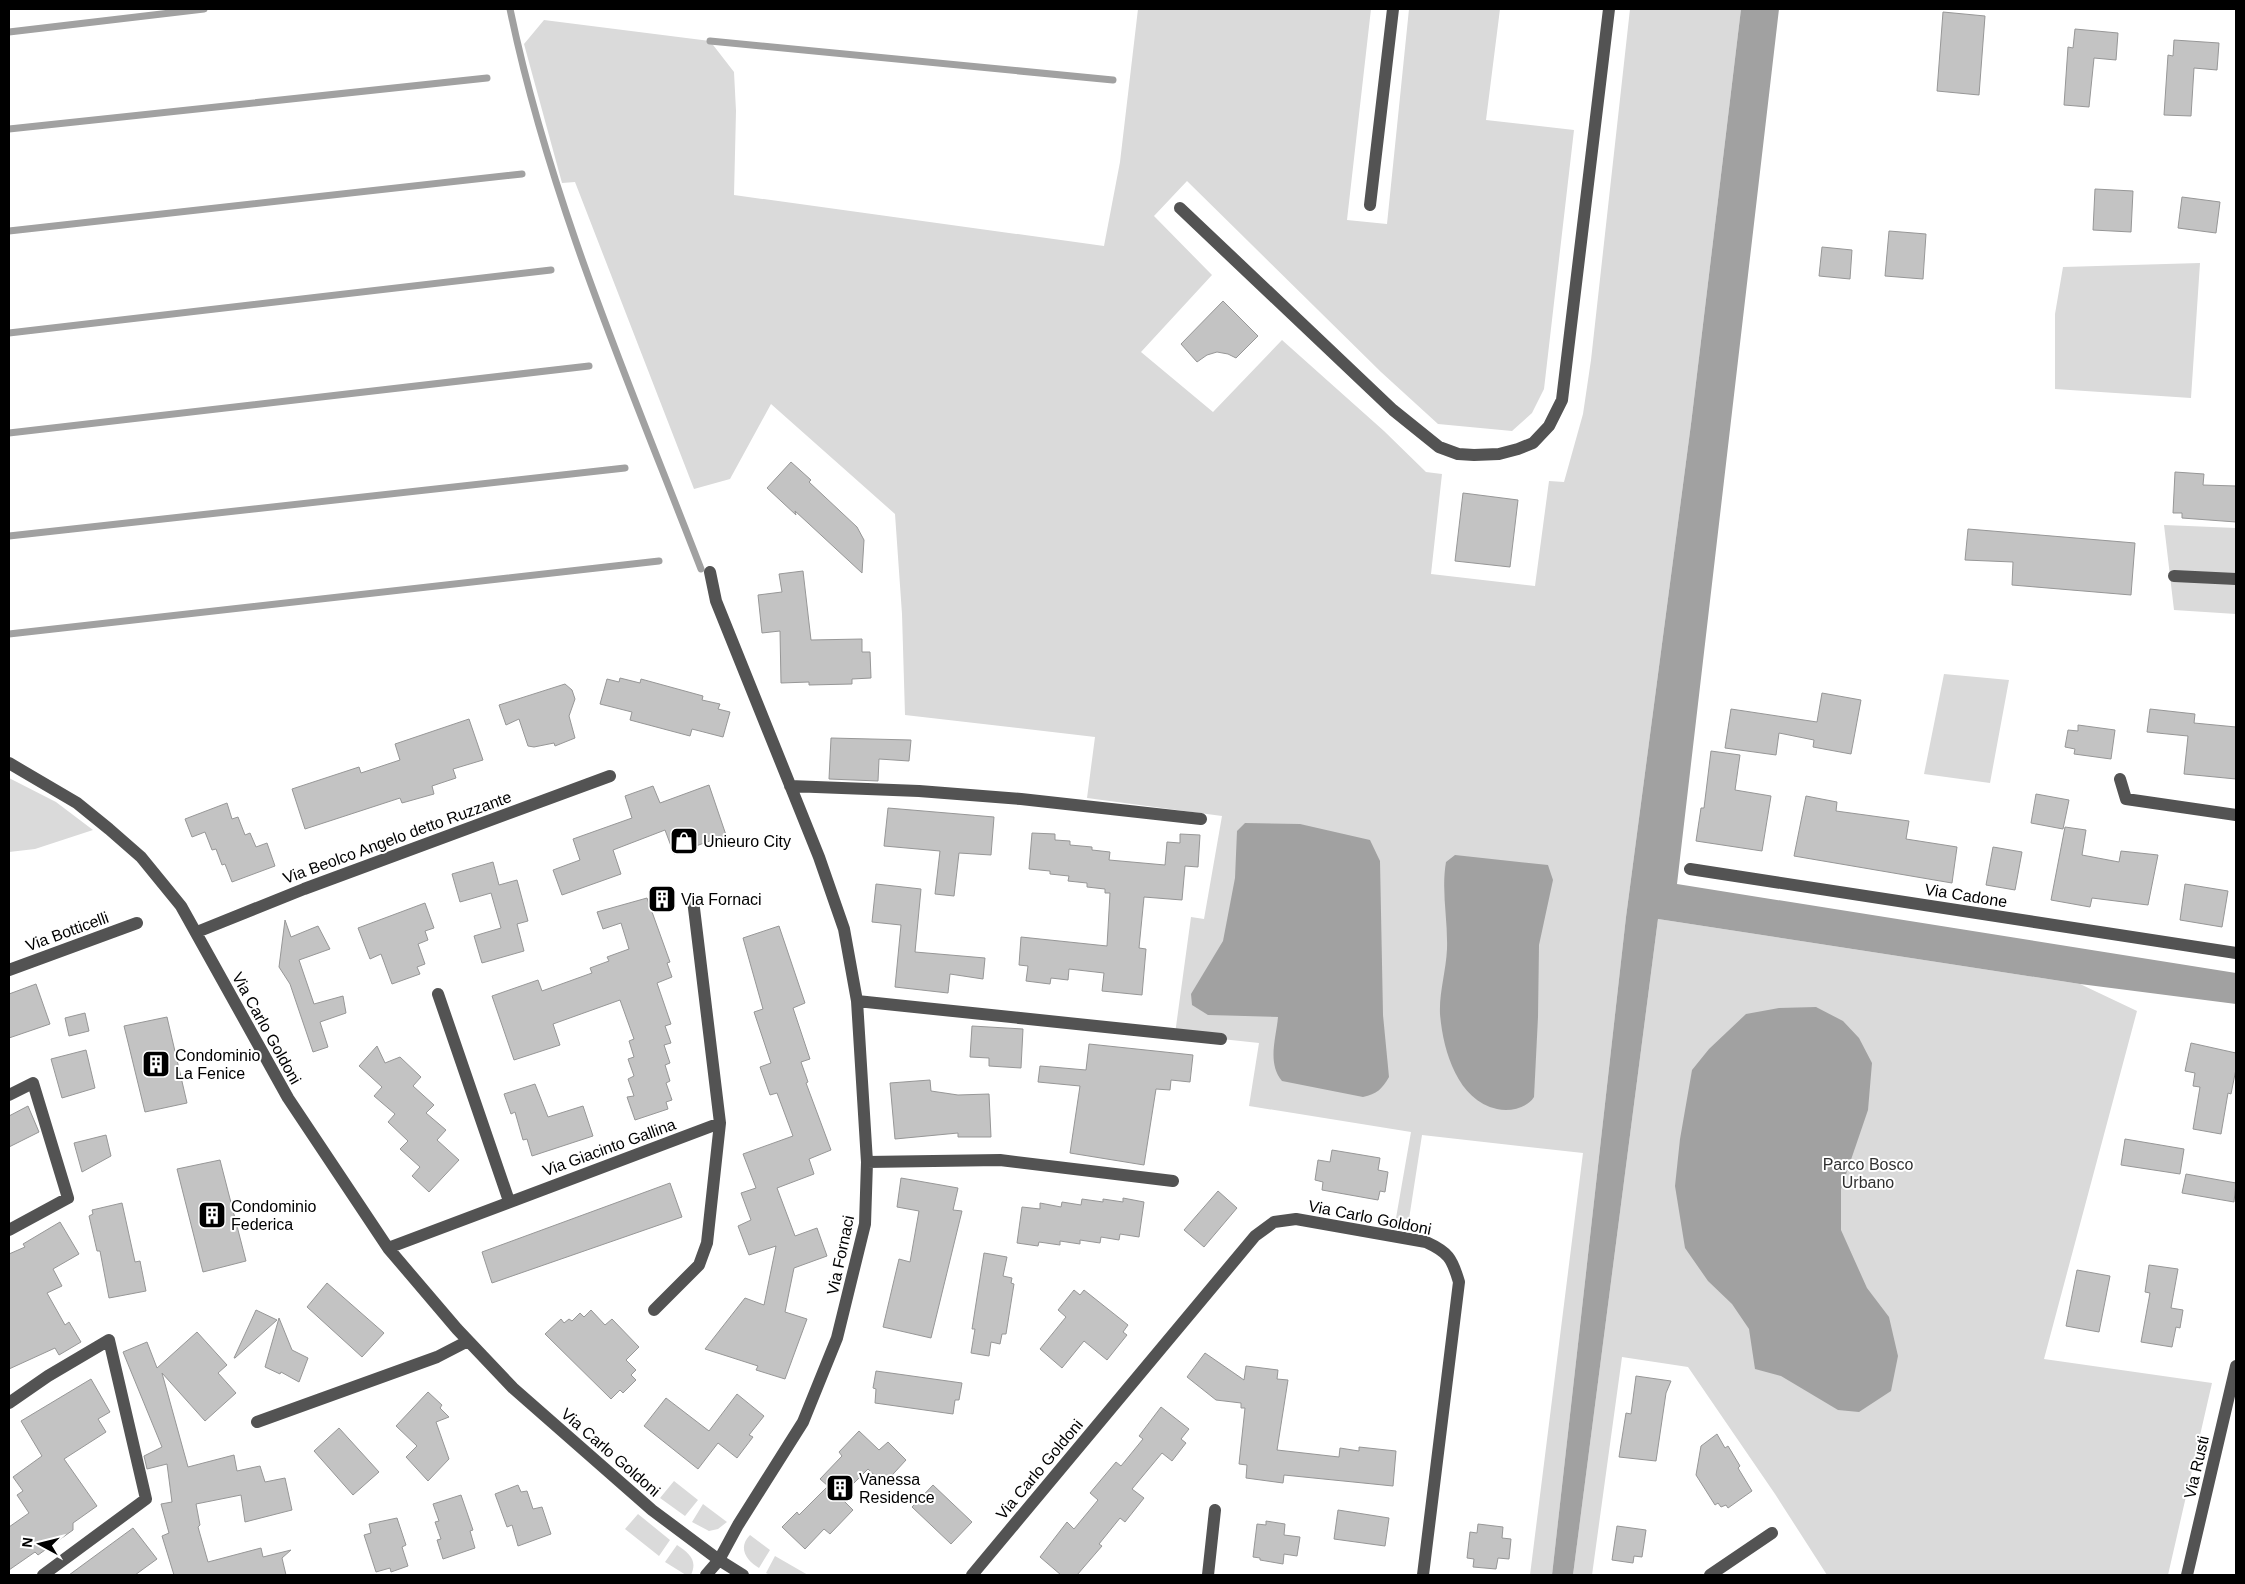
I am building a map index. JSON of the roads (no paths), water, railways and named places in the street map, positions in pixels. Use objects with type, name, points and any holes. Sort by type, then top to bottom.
[{"type":"street","points":[[1370,205],[1394,9]]},
{"type":"street","points":[[1180,208],[1393,410],[1439,447],[1458,454],[1498,454],[1533,443],[1549,426],[1562,400],[1609,9]]},
{"type":"street","name":"Via Fornaci","points":[[706,1575],[719,1560],[738,1525],[803,1422],[837,1338],[865,1224],[867,1162],[857,1002],[844,929],[819,857],[716,601],[710,572]]},
{"type":"street","points":[[2174,576],[2236,579]]},
{"type":"street","name":"Via Carlo Goldoni","points":[[9,763],[77,803],[134,851],[181,906],[197,932],[276,1079],[388,1248],[468,1341],[513,1388],[652,1510],[719,1560],[743,1575]]},
{"type":"street","name":"Via Beolco Angelo detto Ruzzante","points":[[197,932],[304,888],[610,776]]},
{"type":"street","points":[[2120,779],[2126,799],[2236,814]]},
{"type":"street","points":[[790,786],[919,791],[1022,799],[1201,819]]},
{"type":"street","name":"Via Cadone","points":[[1690,869],[2236,953]]},
{"type":"street","points":[[654,1310],[699,1264],[707,1243],[720,1123],[693,900]]},
{"type":"street","name":"Via Botticelli","points":[[9,970],[137,923]]},
{"type":"street","points":[[438,994],[509,1201]]},
{"type":"street","points":[[857,1002],[1221,1039]]},
{"type":"street","points":[[9,1095],[33,1083],[68,1198],[9,1230]]},
{"type":"street","name":"Via Giacinto Gallina","points":[[388,1248],[720,1123]]},
{"type":"street","points":[[867,1162],[1000,1160],[1172,1182]]},
{"type":"street","name":"Via Carlo Goldoni","points":[[972,1575],[1254,1236],[1274,1222],[1296,1219],[1426,1242],[1444,1250],[1454,1264],[1459,1282],[1423,1575]]},
{"type":"street","points":[[9,1403],[48,1376],[108,1340],[146,1499],[43,1575]]},
{"type":"street","points":[[257,1422],[437,1357],[468,1341]]},
{"type":"street","name":"Via Rusti","points":[[2188,1575],[2236,1366]]},
{"type":"street","points":[[1208,1575],[1215,1510]]},
{"type":"street","points":[[1710,1575],[1772,1533]]},
{"type":"waterway","points":[[9,32],[204,9]]},
{"type":"waterway","points":[[510,9],[527,81],[569,222],[620,362],[701,569]]},
{"type":"waterway","points":[[710,41],[1113,80]]},
{"type":"waterway","points":[[9,129],[487,78]]},
{"type":"waterway","points":[[9,231],[522,174]]},
{"type":"waterway","points":[[9,333],[551,270]]},
{"type":"waterway","points":[[9,433],[589,366]]},
{"type":"waterway","points":[[9,536],[625,468]]},
{"type":"waterway","points":[[9,634],[659,561]]},
{"type":"place","name":"Unieuro City","points":[[684,841]]},
{"type":"place","name":"Via Fornaci","points":[[662,899]]},
{"type":"place","name":"Condominio La Fenice","points":[[156,1064]]},
{"type":"place","name":"Condominio Federica","points":[[212,1215]]},
{"type":"place","name":"Vanessa Residence","points":[[840,1488]]},
{"type":"park label","name":"Parco Bosco Urbano","points":[[1868,1173]]}]
